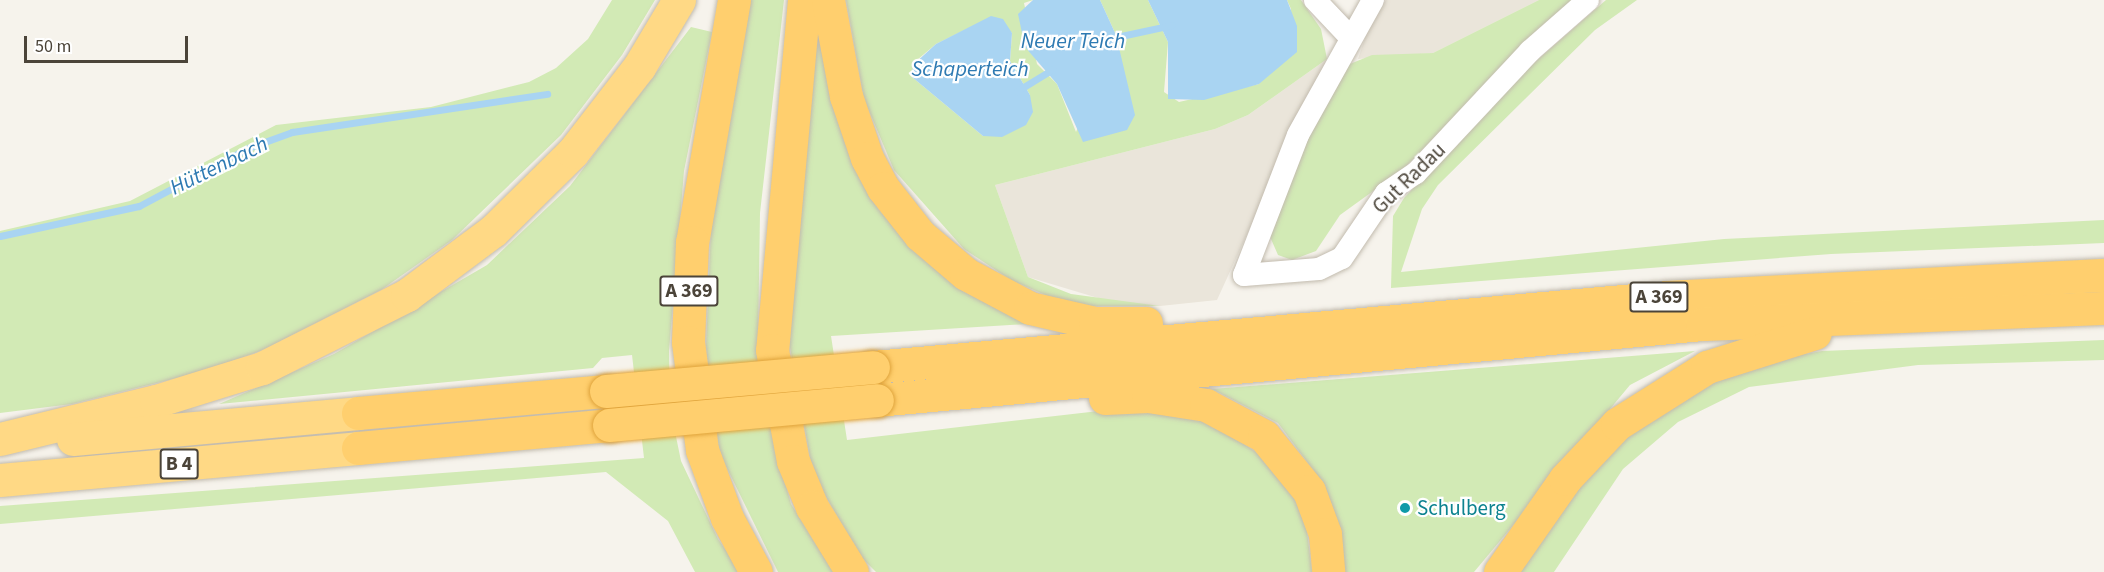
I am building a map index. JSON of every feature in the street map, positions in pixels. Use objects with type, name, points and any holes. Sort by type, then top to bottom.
[{"type":"highway","points":[[0,439],[156,401],[262,368],[407,295],[493,231],[573,152],[639,67],[679,0]]},
{"type":"highway","name":"A 369","points":[[734,0],[693,242],[688,342],[702,450],[727,518],[756,572]]},
{"type":"highway","points":[[804,0],[772,350],[794,461],[812,507],[852,572]]},
{"type":"highway","points":[[828,0],[846,96],[867,158],[900,212],[942,256],[1030,308],[1095,323],[1189,321],[1215,335]]},
{"type":"highway","name":"A 369","points":[[358,413],[1215,335],[1668,297],[2104,275]]},
{"type":"highway","name":"A 369","points":[[358,448],[1702,324],[2104,308]]},
{"type":"highway","name":"A 369","points":[[1500,572],[1590,448],[1660,392],[1747,351],[1883,317]]},
{"type":"highway","points":[[1005,388],[1042,404],[1110,397],[1182,400],[1248,423],[1282,452],[1309,491],[1325,534],[1328,572]]},
{"type":"highway","name":"B 4","points":[[0,445],[358,413]]},
{"type":"highway","name":"B 4","points":[[0,480],[358,448]]},
{"type":"street","points":[[1315,0],[1349,36]]},
{"type":"street","name":"Gut Radau","points":[[1373,0],[1349,36],[1270,196],[1244,275],[1319,269],[1342,258],[1386,193],[1416,173],[1530,51],[1588,0]]},
{"type":"shaded area","points":[[1386,0],[1539,0],[1433,53],[1358,59],[1370,23]]},
{"type":"shaded area","points":[[1327,59],[1217,300],[1160,306],[1108,301],[1028,277],[995,185],[1215,129],[1248,115]]},
{"type":"green space","points":[[612,0],[655,0],[622,55],[561,135],[452,240],[381,290],[263,350],[205,371],[72,404],[0,413],[0,231],[130,201],[276,125],[431,107],[529,82],[556,68],[588,39]]},
{"type":"green space","points":[[749,0],[784,0],[760,213],[758,342],[775,446],[791,504],[834,572],[778,572],[720,454],[711,394],[706,346],[712,204]]},
{"type":"green space","points":[[846,0],[1033,0],[1024,3],[1037,64],[1057,84],[1076,132],[1116,35],[1100,0],[1148,0],[1168,42],[1164,92],[1179,102],[1259,84],[1291,9],[1287,0],[1301,0],[1321,29],[1327,59],[1248,115],[1215,129],[995,185],[1028,277],[1071,294],[1160,306],[1071,306],[1011,280],[964,249],[894,170],[864,99]],"holes":[[[991,17],[1012,33],[1010,61],[1030,95],[983,136],[912,77],[917,60],[936,44]]]},
{"type":"green space","points":[[1539,0],[1575,0],[1401,171],[1340,215],[1316,251],[1292,260],[1278,255],[1267,230],[1274,207],[1345,66],[1372,55],[1433,53]]},
{"type":"green space","points":[[1606,0],[1637,0],[1595,30],[1438,185],[1422,209],[1401,272],[1724,239],[2104,220],[2104,243],[1831,254],[1391,288],[1393,216],[1404,198],[1527,69]]},
{"type":"green space","points":[[818,12],[859,164],[879,210],[961,290],[1027,324],[831,336],[847,440],[1125,408],[1212,423],[1274,464],[1304,507],[1312,572],[876,572],[860,556],[813,474],[789,342],[788,295]]},
{"type":"green space","points":[[691,27],[712,32],[684,171],[669,351],[670,407],[681,461],[718,539],[741,572],[695,572],[668,521],[606,472],[0,524],[0,506],[644,458],[632,355],[602,358],[593,368],[219,404],[334,354],[487,265],[570,186]]},
{"type":"green space","points":[[2104,340],[2104,360],[1918,365],[1749,387],[1678,422],[1623,469],[1554,572],[1520,572],[1594,463],[1668,399],[1748,364],[1822,351]]},
{"type":"green space","points":[[1695,351],[1630,385],[1474,572],[1341,572],[1344,558],[1325,486],[1278,423],[1212,389]]},
{"type":"water","name":"Neuer Teich","points":[[1033,0],[1100,0],[1116,35],[1135,115],[1127,130],[1083,142],[1057,84],[1025,47],[1018,14]]},
{"type":"water","points":[[1148,0],[1287,0],[1297,26],[1297,52],[1259,84],[1204,100],[1168,99],[1168,42]]},
{"type":"water","name":"Schaperteich","points":[[991,16],[1003,19],[1012,33],[1010,61],[1030,95],[1033,112],[1026,125],[1002,137],[983,136],[912,77],[913,65],[936,44]]},
{"type":"waterway","name":"Hüttenbach","points":[[1107,39],[1172,25]]},
{"type":"waterway","name":"Hüttenbach","points":[[1017,91],[1053,69]]},
{"type":"waterway","name":"Hüttenbach","points":[[0,236],[139,206],[248,148],[292,132],[547,94]]},
{"type":"place","name":"Schulberg","points":[[1405,508]]}]
